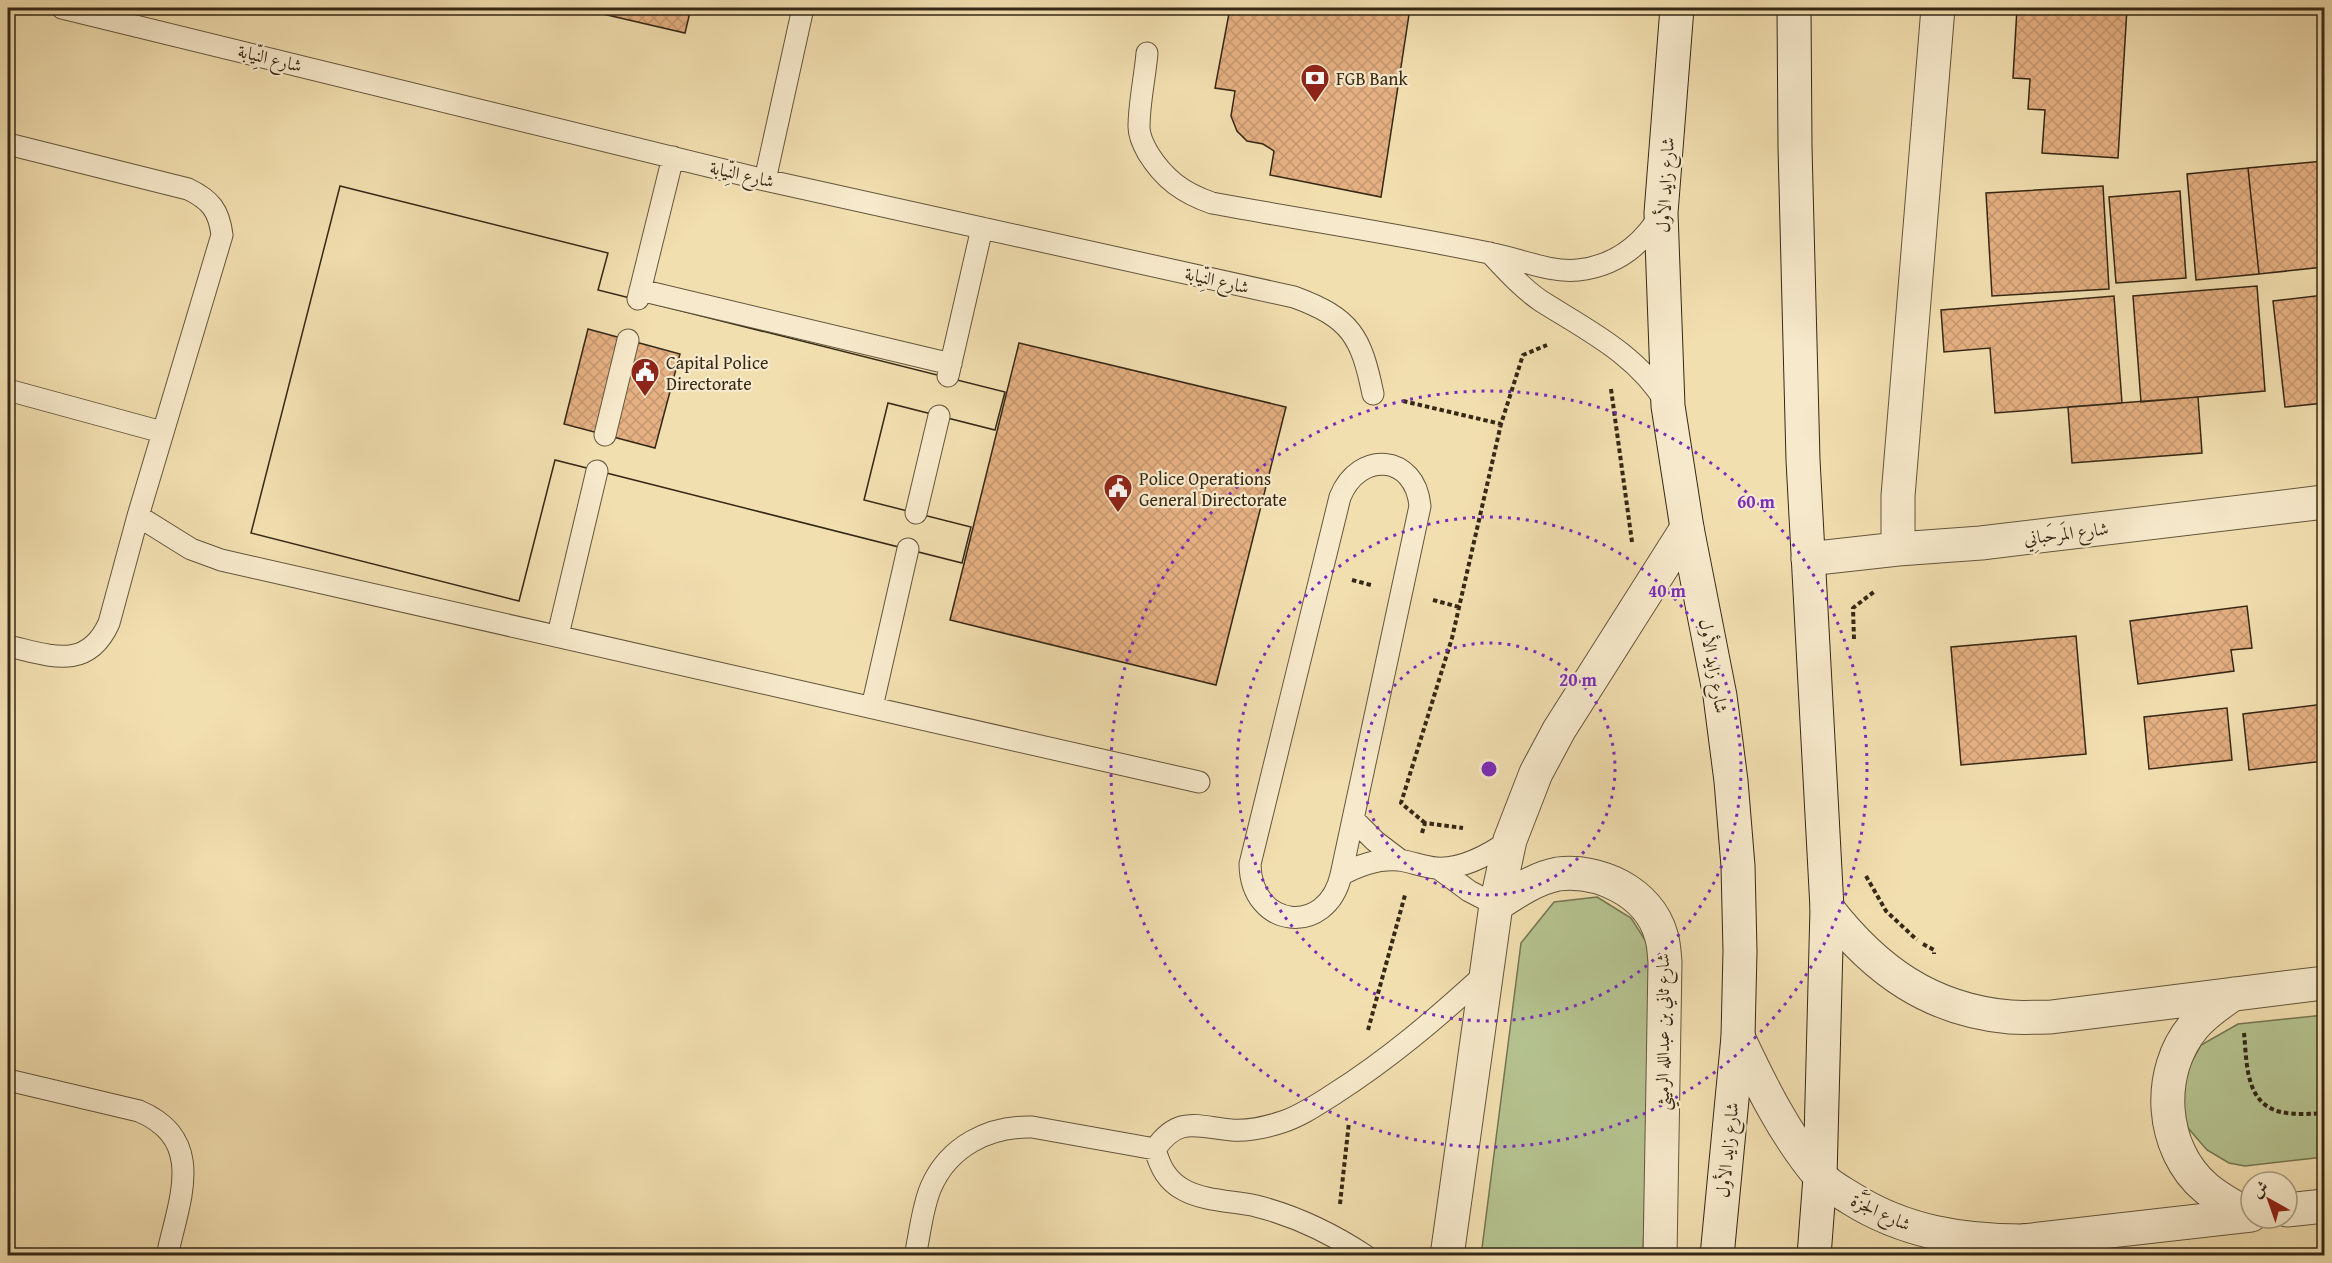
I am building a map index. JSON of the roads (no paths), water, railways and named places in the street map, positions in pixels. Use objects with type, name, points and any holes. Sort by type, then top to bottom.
[{"type":"street","name":"شارع زايد الأول","points":[[1677,8],[1661,213],[1668,406],[1687,528],[1720,696],[1731,781],[1738,877],[1740,951],[1738,1037],[1717,1256]]},
{"type":"street","points":[[1794,8],[1797,293],[1808,559],[1827,908],[1820,1177],[1814,1256]]},
{"type":"street","points":[[1898,549],[1898,496],[1938,8]]},
{"type":"street","name":"شارع المَرحَبانِي","points":[[1808,559],[1981,543],[2325,502]]},
{"type":"street","points":[[1447,1256],[1485,975],[1496,904],[1510,840],[1536,773],[1558,730],[1687,528]]},
{"type":"street","name":"شارع ثاني بن عبدالله الرميثي","points":[[1496,904],[1557,874],[1584,873],[1604,878],[1622,887],[1652,915],[1661,934],[1665,962],[1660,1256]]},
{"type":"street","points":[[1827,908],[1872,960],[1900,980],[1931,996],[1980,1012],[2010,1017],[2051,1017],[2325,983]]},
{"type":"street","points":[[2236,994],[2211,1009],[2193,1027],[2179,1048],[2169,1080],[2167,1097],[2169,1122],[2176,1146],[2188,1168],[2205,1187],[2239,1208]]},
{"type":"street","name":"شارع الجَزَّة","points":[[1738,1037],[1775,1109],[1820,1177],[1864,1207],[1914,1228],[1950,1237],[2023,1242],[2239,1216]]},
{"type":"street","points":[[2299,1209],[2325,1206]]},
{"type":"street","points":[[1989,1256],[2023,1242]]},
{"type":"lane","name":"شارع النِّيابة","points":[[62,8],[765,180],[1294,297],[1331,313],[1346,326],[1358,341],[1366,359],[1373,394]]},
{"type":"lane","points":[[765,180],[803,8]]},
{"type":"lane","points":[[1148,53],[1139,129],[1146,148],[1158,168],[1174,185],[1192,196],[1212,203],[1490,253],[1558,270],[1594,267],[1615,260],[1634,248],[1650,232],[1661,213]]},
{"type":"lane","points":[[8,144],[188,189],[202,196],[213,207],[220,220],[222,236],[162,432],[104,634],[96,644],[75,656],[62,658],[8,646]]},
{"type":"lane","points":[[673,157],[639,294],[949,371],[982,228]]},
{"type":"lane","points":[[1490,253],[1518,282],[1540,300],[1612,346],[1656,386],[1668,406]]},
{"type":"lane","points":[[605,435],[628,340]]},
{"type":"lane","points":[[8,390],[162,432]]},
{"type":"lane","points":[[916,513],[939,416]]},
{"type":"lane","points":[[1377,464],[1391,465],[1403,471],[1413,480],[1419,493],[1420,506],[1341,875],[1338,888],[1331,901],[1308,916],[1294,917],[1280,915],[1267,907],[1256,895],[1251,881],[1250,864],[1340,497],[1353,474],[1365,467],[1377,464]]},
{"type":"lane","points":[[558,635],[597,471]]},
{"type":"lane","points":[[138,516],[191,549],[221,560],[1199,782]]},
{"type":"lane","points":[[872,707],[908,549]]},
{"type":"lane","points":[[1353,819],[1375,841],[1400,860]]},
{"type":"lane","points":[[1341,875],[1369,862],[1400,860],[1438,868],[1476,860],[1510,840]]},
{"type":"lane","points":[[1438,868],[1469,891],[1496,904]]},
{"type":"lane","points":[[1155,1149],[1171,1130],[1183,1125],[1204,1125],[1234,1130],[1259,1128],[1284,1122],[1306,1111],[1354,1081],[1400,1048],[1485,975]]},
{"type":"lane","points":[[8,1080],[139,1111],[155,1118],[167,1129],[177,1142],[183,1158],[185,1175],[167,1256]]},
{"type":"lane","points":[[915,1256],[930,1189],[938,1173],[949,1158],[979,1137],[996,1130],[1032,1127],[1155,1149]]},
{"type":"lane","points":[[1155,1149],[1165,1173],[1173,1183],[1186,1191],[1257,1206],[1298,1218],[1336,1236],[1366,1256]]},
{"type":"place","name":"FGB Bank","points":[[1315,104]]},
{"type":"place","name":"Capital Police Directorate","points":[[645,398]]},
{"type":"place","name":"Police Operations General Directorate","points":[[1118,514]]}]
